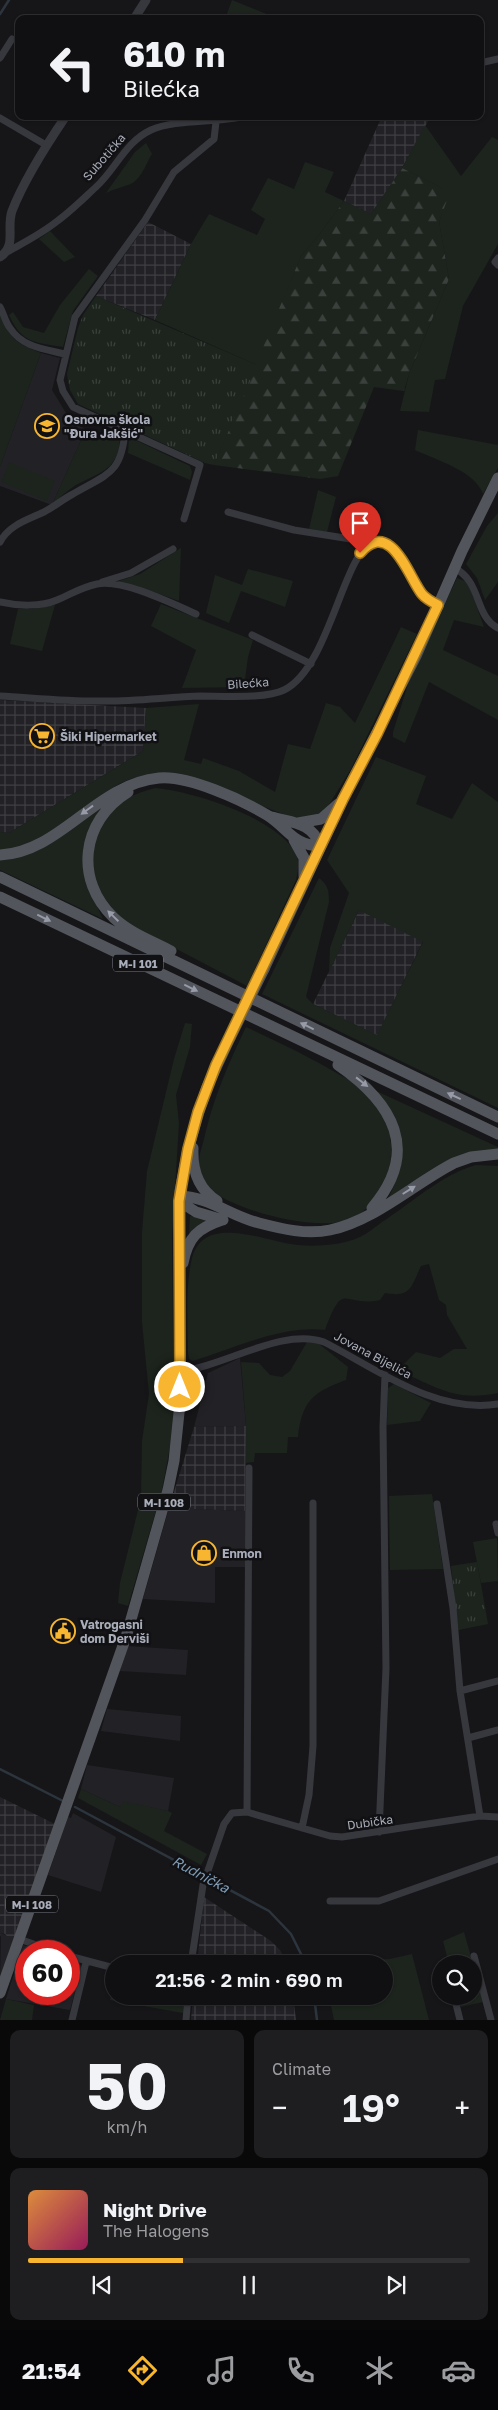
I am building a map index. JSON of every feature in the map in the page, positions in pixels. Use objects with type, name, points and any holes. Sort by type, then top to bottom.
[{"type":"main road","name":"M-I 108","points":[[19,1940],[74,1790],[128,1630],[168,1490],[178,1434],[180,1371],[179,1199],[195,1126],[207,1087],[498,478]]},
{"type":"main road","points":[[0,856],[32,848],[56,834],[113,792],[146,781],[174,778],[202,785],[268,816],[298,823],[312,830],[321,846],[309,846],[292,837],[268,816]]},
{"type":"main road","points":[[146,781],[117,798],[95,824],[90,836],[88,861],[94,889],[108,911],[124,926],[219,975],[228,987]]},
{"type":"main road","points":[[298,823],[321,819],[343,799]]},
{"type":"main road","points":[[292,837],[304,858],[304,883]]},
{"type":"main road","name":"M-I 101","points":[[0,877],[498,1117]]},
{"type":"main road","name":"M-I 101","points":[[0,897],[498,1134]]},
{"type":"main road","points":[[276,1029],[338,1065],[367,1086],[380,1101],[391,1120],[397,1141],[397,1166],[387,1190],[367,1215]]},
{"type":"main road","points":[[195,1126],[193,1158],[196,1177],[204,1192],[235,1210],[244,1218]]},
{"type":"main road","points":[[179,1199],[200,1198],[244,1218],[289,1230],[310,1232],[330,1230],[359,1220],[454,1163],[471,1157],[498,1154]]},
{"type":"main road","points":[[179,1199],[196,1212],[222,1220]]},
{"type":"main road","points":[[179,1300],[184,1254],[193,1235],[203,1227],[222,1220],[244,1218]]},
{"type":"main road","name":"M-I 108","points":[[0,1993],[15,1951]]},
{"type":"street","points":[[137,15],[146,0]]},
{"type":"street","points":[[0,58],[12,39]]},
{"type":"street","points":[[484,62],[498,59]]},
{"type":"street","points":[[0,118],[46,145]]},
{"type":"street","points":[[4,255],[10,245],[12,212],[46,145],[63,120]]},
{"type":"street","name":"Subotička","points":[[4,255],[55,223],[74,208],[97,186],[126,149],[141,136],[158,127],[173,124],[226,120]]},
{"type":"street","points":[[184,519],[200,465],[73,407],[63,391],[60,380],[75,317],[145,220],[174,172],[214,138],[216,122]]},
{"type":"street","points":[[498,258],[495,262],[498,265]]},
{"type":"street","points":[[0,307],[9,327],[19,340],[37,348],[65,354]]},
{"type":"street","points":[[0,542],[4,534],[14,526],[50,509],[112,471],[122,456],[125,430]]},
{"type":"street","points":[[486,500],[498,494]]},
{"type":"street","points":[[228,512],[294,530],[357,540],[367,545],[384,544],[392,548],[403,559],[423,596],[438,605]]},
{"type":"street","name":"Bilećka","points":[[0,696],[105,701],[269,694],[282,691],[297,682],[311,664],[328,630],[357,557],[367,545]]},
{"type":"street","points":[[0,602],[23,605],[47,603],[80,588],[131,573],[173,549]]},
{"type":"street","points":[[454,568],[468,578],[487,619],[498,628]]},
{"type":"street","points":[[99,583],[150,594],[196,614]]},
{"type":"street","points":[[252,635],[311,664]]},
{"type":"street","name":"Jovana Bijelića","points":[[180,1371],[204,1367],[255,1349],[301,1337],[324,1342],[419,1392],[452,1403],[498,1404]]},
{"type":"street","points":[[379,1832],[386,1668],[383,1427],[385,1375]]},
{"type":"street","points":[[192,1955],[203,1885],[228,1818],[235,1812],[247,1812],[249,1468]]},
{"type":"street","points":[[302,1828],[309,1796],[313,1746],[313,1503]]},
{"type":"street","points":[[437,1504],[453,1608],[460,1692],[480,1816]]},
{"type":"street","points":[[496,1524],[498,1533]]},
{"type":"street","points":[[460,1692],[498,1681]]},
{"type":"street","points":[[468,1738],[498,1730]]},
{"type":"street","name":"Dubička","points":[[247,1812],[330,1836],[342,1837],[497,1814]]},
{"type":"street","points":[[330,1901],[379,1901],[498,1859]]},
{"type":"street","points":[[80,1960],[105,1966]]},
{"type":"street","points":[[72,2020],[86,1962]]},
{"type":"street","points":[[482,1986],[491,2020]]},
{"type":"street","points":[[186,2020],[187,2005]]},
{"type":"street","points":[[456,2005],[460,2020]]},
{"type":"shaded area","points":[[380,120],[429,120],[402,168],[371,214],[344,201]]},
{"type":"shaded area","points":[[148,222],[191,244],[155,320],[96,296]]},
{"type":"shaded area","name":"Osnovna škola \"Đura Jakšić\"","points":[[41,353],[60,358],[52,390],[72,423],[86,429],[52,505],[0,486],[0,467]]},
{"type":"shaded area","points":[[0,700],[146,708],[143,751],[9,833],[0,832]]},
{"type":"shaded area","points":[[359,910],[423,941],[377,1036],[313,1004]]},
{"type":"shaded area","points":[[240,1358],[246,1426],[194,1427],[208,1373]]},
{"type":"shaded area","points":[[246,1426],[245,1511],[169,1508],[194,1427]]},
{"type":"shaded area","points":[[169,1508],[245,1511],[245,1567],[215,1567],[215,1603],[143,1599]]},
{"type":"shaded area","points":[[126,1646],[188,1650],[186,1675],[120,1671]]},
{"type":"shaded area","points":[[107,1709],[181,1716],[180,1741],[101,1731]]},
{"type":"shaded area","points":[[87,1765],[174,1778],[168,1811],[124,1802],[120,1807],[81,1789]]},
{"type":"shaded area","points":[[0,1797],[57,1825],[14,1944],[5,1934],[1,1933],[0,1937]]},
{"type":"shaded area","points":[[73,1813],[116,1837],[101,1892],[48,1875],[68,1817],[71,1818]]},
{"type":"shaded area","points":[[204,1897],[271,1941],[282,1955],[198,1955]]},
{"type":"shaded area","points":[[1,1933],[9,1937],[14,1944],[0,1982]]},
{"type":"shaded area","points":[[15,1970],[15,2001],[6,1999]]},
{"type":"shaded area","points":[[41,2005],[71,2005],[70,2010]]},
{"type":"shaded area","points":[[192,2005],[294,2005],[296,2020],[191,2020]]},
{"type":"green space","points":[[232,0],[269,15],[226,15]]},
{"type":"green space","points":[[425,125],[461,176],[492,137],[498,140],[498,244],[463,306],[445,379],[435,380],[429,412],[400,411],[409,374],[449,279],[439,222],[449,192],[402,168]]},
{"type":"green space","points":[[146,143],[152,154],[139,177],[132,183],[106,193],[135,152]]},
{"type":"green space","points":[[305,162],[334,172],[325,192],[344,201],[301,256],[257,365],[155,320],[191,244],[209,214],[257,235],[265,219],[251,210],[268,178],[294,189]]},
{"type":"green space","points":[[402,168],[450,192],[439,222],[449,279],[409,374],[404,391],[374,387],[338,476],[320,479],[214,465],[301,256],[344,201],[371,214]]},
{"type":"green space","points":[[50,231],[75,257],[64,262],[39,239]]},
{"type":"green space","points":[[89,269],[98,276],[73,311],[63,347],[30,340],[19,332],[9,315],[13,312],[23,327],[44,333],[60,305]]},
{"type":"green space","points":[[96,296],[257,365],[214,465],[205,463],[78,404],[70,390],[67,374],[78,328],[83,315]]},
{"type":"green space","points":[[0,315],[15,340],[41,353],[0,467]]},
{"type":"green space","points":[[86,429],[106,438],[110,429],[120,434],[117,455],[113,462],[102,472],[73,487],[52,505]]},
{"type":"green space","points":[[418,430],[498,445],[498,468],[483,494],[479,486],[464,473],[415,450]]},
{"type":"green space","points":[[129,437],[190,466],[192,472],[190,480],[128,453]]},
{"type":"green space","points":[[9,462],[55,481],[47,501],[1,482]]},
{"type":"green space","points":[[318,490],[336,497],[327,532],[309,529]]},
{"type":"green space","points":[[368,511],[375,513],[365,537],[360,535]]},
{"type":"green space","points":[[498,513],[498,582],[485,600],[477,578],[466,564],[487,526]]},
{"type":"green space","points":[[181,548],[179,601],[137,586],[116,582],[140,574]]},
{"type":"green space","points":[[248,569],[293,581],[285,607],[241,591],[229,623],[206,613],[215,575],[242,585]]},
{"type":"green space","points":[[457,578],[469,585],[484,627],[454,620],[443,650],[498,676],[498,720],[429,682],[405,743],[393,737],[393,732],[409,681]]},
{"type":"green space","points":[[161,604],[253,640],[248,657],[244,687],[182,688],[196,650],[151,626]]},
{"type":"green space","points":[[55,605],[42,651],[10,644],[18,609],[33,609]]},
{"type":"green space","points":[[401,627],[417,634],[351,769],[327,808],[317,816],[293,818],[186,776],[149,775],[137,777],[116,786],[46,836],[24,846],[0,853],[0,832],[9,833],[143,751],[146,708],[199,704],[184,760],[201,764],[203,758],[239,771],[275,792],[288,744],[310,749],[326,703],[340,707],[355,723]]},
{"type":"green space","points":[[376,757],[426,776],[416,804],[452,819],[472,783],[498,802],[498,1108],[262,994],[319,878],[327,888],[329,902],[306,997],[313,1004],[377,1035],[423,942],[359,910],[329,972],[330,948],[349,893],[327,860]]},
{"type":"green space","points":[[155,788],[171,790],[211,801],[253,818],[272,829],[286,841],[296,854],[298,870],[296,880],[247,986],[127,923],[112,910],[103,898],[93,871],[94,843],[99,829],[106,817],[116,806],[135,795]]},
{"type":"green space","points":[[102,806],[92,825],[93,898],[103,919],[0,870],[0,860]]},
{"type":"green space","points":[[185,1023],[192,1024],[190,1047],[176,1095],[179,1123],[172,1237],[174,1426],[162,1490],[128,1606],[118,1603],[120,1583],[141,1498],[142,1441],[149,1394],[142,1322],[142,1232],[147,1171],[174,1059]]},
{"type":"green space","points":[[246,1027],[306,1056],[355,1083],[363,1088],[376,1102],[385,1118],[390,1135],[391,1154],[382,1188],[371,1204],[357,1216],[343,1221],[325,1223],[282,1218],[239,1205],[209,1189],[205,1184],[199,1165],[200,1152],[222,1082]]},
{"type":"green space","points":[[374,1090],[498,1147],[498,1151],[488,1151],[387,1201],[400,1168],[399,1148],[393,1128]]},
{"type":"green space","points":[[476,1165],[498,1166],[498,1393],[470,1396],[457,1394],[435,1387],[398,1370],[416,1352],[440,1358],[454,1349],[467,1349],[447,1315],[446,1305],[439,1300],[429,1264],[421,1266],[412,1285],[405,1292],[400,1294],[385,1293],[380,1300],[341,1300],[336,1304],[325,1330],[309,1329],[276,1334],[193,1361],[189,1359],[188,1281],[192,1258],[199,1244],[209,1236],[222,1233],[237,1233],[305,1246],[345,1242],[366,1234],[439,1182]]},
{"type":"green space","points":[[190,1216],[209,1219],[189,1236]]},
{"type":"green space","points":[[307,1342],[318,1343],[348,1367],[346,1380],[317,1394],[306,1406],[298,1437],[288,1437],[287,1453],[255,1453],[254,1462],[246,1463],[246,1426],[241,1362],[259,1363],[270,1375],[282,1377],[290,1371]]},
{"type":"green space","points":[[394,1384],[431,1403],[420,1421],[387,1425],[388,1388]]},
{"type":"green space","points":[[432,1494],[443,1569],[390,1570],[389,1496]]},
{"type":"green space","points":[[497,1538],[498,1581],[481,1583],[473,1542]]},
{"type":"green space","points":[[477,1562],[488,1624],[458,1630],[451,1566]]},
{"type":"green space","points":[[81,1789],[120,1807],[123,1801],[172,1813],[164,1831],[207,1854],[201,1865],[78,1798]]},
{"type":"green space","points":[[464,1932],[470,1955],[447,1955],[443,1941]]},
{"type":"green space","points":[[412,1954],[429,2020],[334,2020],[331,2005],[393,2005],[393,1958]]},
{"type":"green space","points":[[6,1999],[15,2001],[15,2005],[34,2005],[32,2020],[0,2020]]},
{"type":"green space","points":[[138,2005],[183,2005],[183,2013]]},
{"type":"waterway","points":[[0,14],[9,0]]},
{"type":"waterway","name":"Rudnička","points":[[0,1769],[63,1801]]},
{"type":"waterway","name":"Rudnička","points":[[75,1807],[269,1911],[291,1934],[302,1955]]},
{"type":"waterway","name":"Rudnička","points":[[315,2005],[317,2020]]},
{"type":"place","name":"Osnovna škola \"Đura Jakšić\"","points":[[47,426]]},
{"type":"place","name":"Šiki Hipermarket","points":[[42,736]]},
{"type":"place","name":"Enmon","points":[[204,1553]]},
{"type":"place","name":"Vatrogasni dom Derviši","points":[[63,1631]]},
{"type":"route","points":[[180,1387],[179,1201],[188,1149],[198,1112],[216,1065],[264,969],[343,799],[416,656],[438,605],[423,596],[415,585],[403,559],[388,545],[374,543],[367,545],[360,553]]}]
